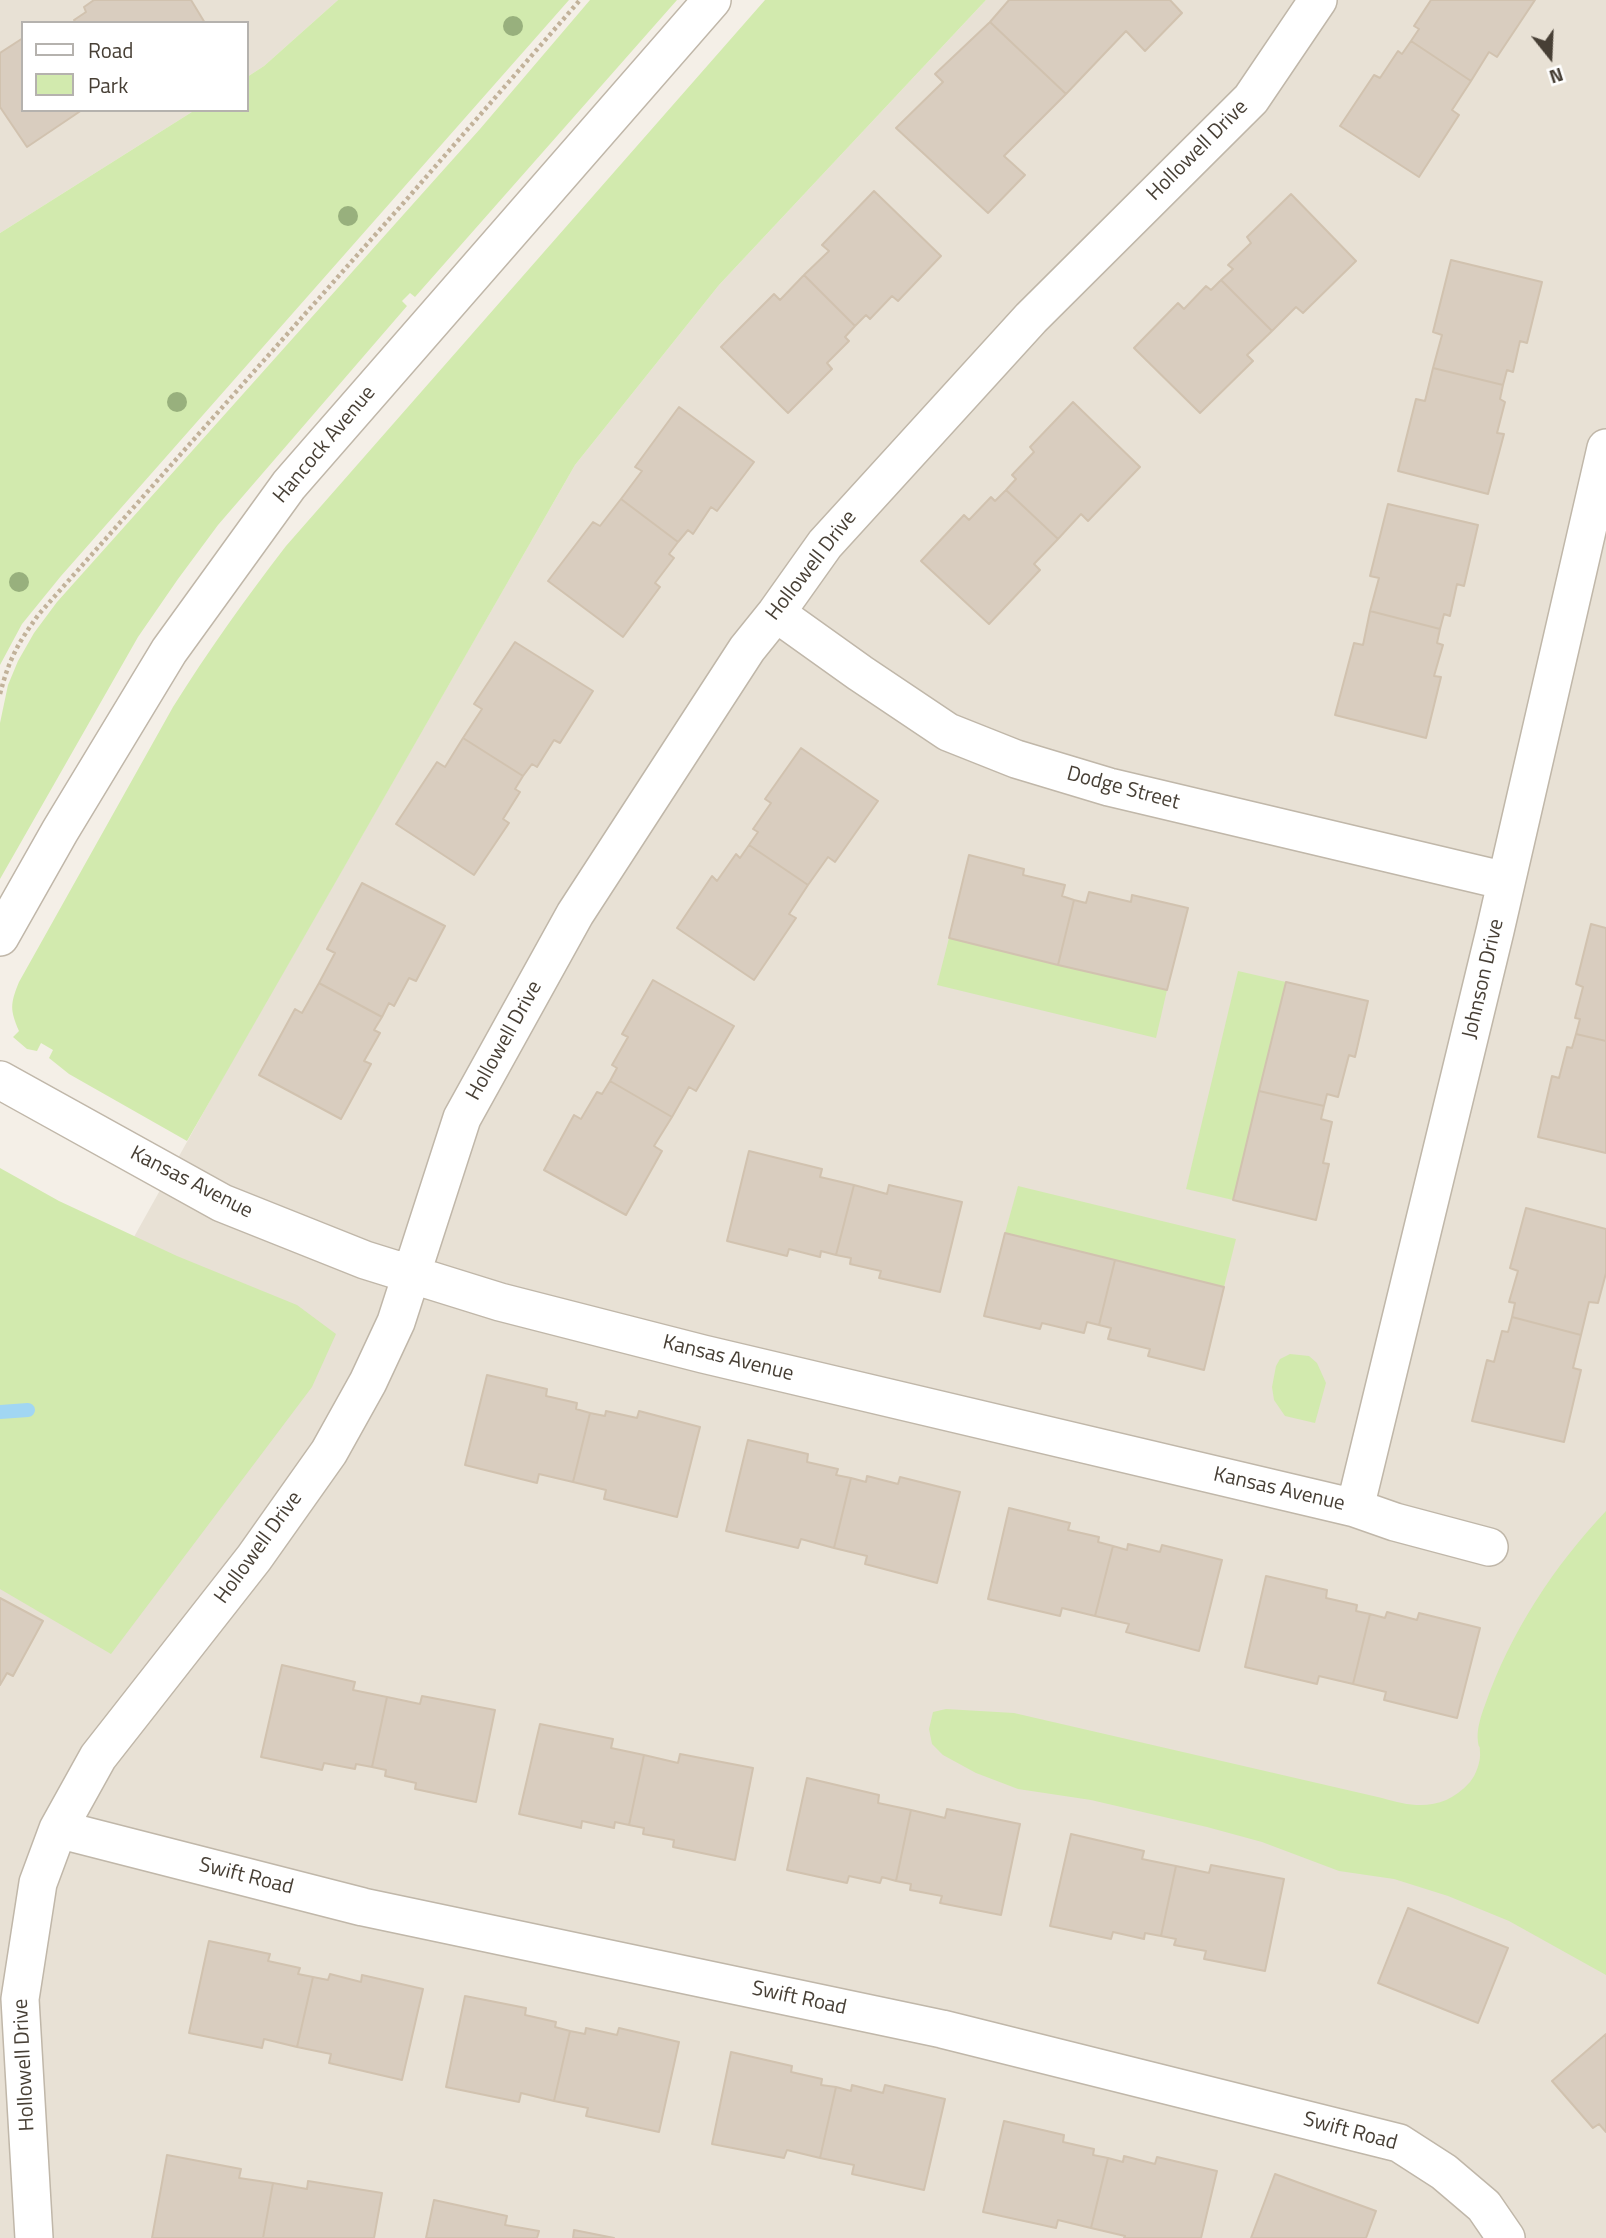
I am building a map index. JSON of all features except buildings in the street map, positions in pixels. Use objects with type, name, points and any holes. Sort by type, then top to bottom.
[{"type":"street","name":"Hancock Avenue","points":[[0,937],[60,831],[169,651],[289,485],[712,0]]},
{"type":"street","name":"Hollowell Drive","points":[[34,2238],[20,1999],[38,1884],[58,1829],[98,1757],[254,1558],[329,1452],[369,1382],[396,1322],[462,1118],[575,914],[747,649],[825,544],[1031,318],[1251,99],[1318,0]]},
{"type":"street","name":"Johnson Drive","points":[[1355,1508],[1506,881],[1606,448]]},
{"type":"street","name":"Dodge Street","points":[[776,612],[948,732],[1016,760],[1109,787],[1506,881]]},
{"type":"street","name":"Kansas Avenue","points":[[0,1080],[222,1203],[365,1260],[500,1302],[703,1354],[1355,1508],[1489,1548]]},
{"type":"street","name":"Swift Road","points":[[58,1829],[363,1907],[942,2029],[1399,2143],[1444,2172],[1484,2206],[1506,2238]]},
{"type":"path","points":[[0,694],[17,643],[39,614],[580,0]]},
{"type":"shaded area","points":[[0,0],[338,0],[264,66],[248,76],[248,21],[21,21],[21,112],[192,112],[0,233]]},
{"type":"shaded area","points":[[986,0],[1606,0],[1606,2238],[0,2238],[0,1477],[231,1063],[575,465],[719,285]]},
{"type":"green space","points":[[338,0],[569,0],[61,576],[22,624],[0,665],[0,233],[192,112],[248,112],[248,76],[264,66]]},
{"type":"green space","points":[[590,0],[677,0],[415,297],[410,293],[402,301],[407,306],[218,525],[138,637],[0,879],[0,723],[8,685],[34,633],[57,602],[480,129]]},
{"type":"green space","points":[[765,0],[986,0],[719,285],[575,465],[187,1141],[69,1074],[49,1058],[53,1050],[41,1043],[37,1051],[27,1049],[13,1037],[19,1031],[12,1007],[19,982],[173,707],[228,625],[286,546]]},
{"type":"green space","points":[[949,938],[1167,990],[1156,1038],[937,985]]},
{"type":"green space","points":[[1238,971],[1286,982],[1233,1200],[1186,1189]]},
{"type":"green space","points":[[0,1168],[59,1201],[177,1256],[297,1305],[336,1334],[312,1387],[111,1654],[0,1589]]},
{"type":"green space","points":[[1018,1186],[1236,1239],[1224,1287],[1005,1233]]},
{"type":"green space","points":[[1290,1354],[1309,1356],[1317,1363],[1326,1383],[1315,1423],[1285,1416],[1274,1400],[1272,1387],[1276,1366],[1280,1359]]},
{"type":"green space","points":[[1606,1511],[1606,1975],[1509,1921],[1448,1896],[1394,1879],[1339,1871],[1262,1842],[1207,1827],[1091,1800],[1018,1789],[976,1773],[943,1755],[932,1744],[929,1729],[933,1712],[946,1709],[1014,1713],[1406,1804],[1429,1805],[1439,1802],[1460,1791],[1474,1776],[1480,1759],[1478,1728],[1507,1652],[1551,1578]]},
{"type":"waterway","points":[[0,1412],[28,1410]]}]
